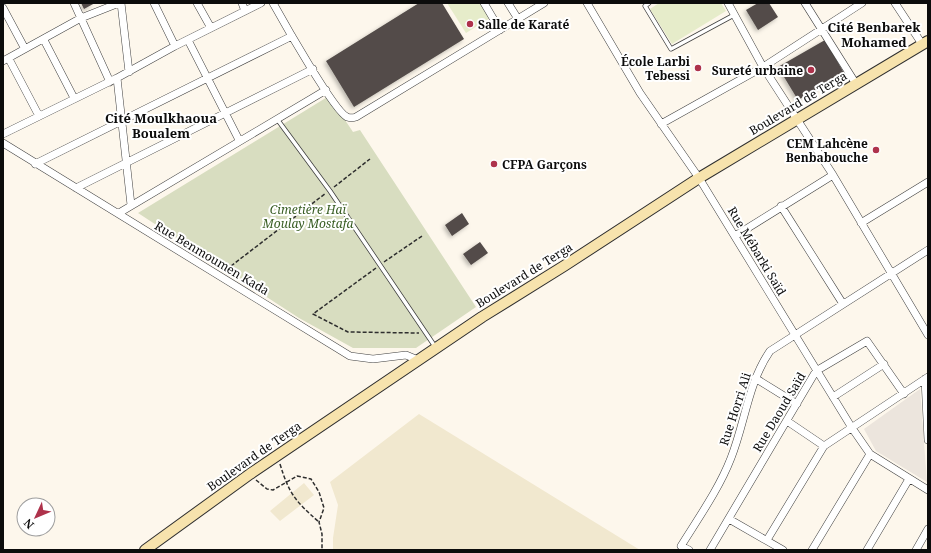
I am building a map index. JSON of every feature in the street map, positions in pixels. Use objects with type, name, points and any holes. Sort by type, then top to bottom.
[{"type":"main road","name":"Boulevard de Terga","points":[[145,550],[250,474],[488,313],[564,266],[699,178],[925,42]]},
{"type":"street","points":[[74,3],[110,82]]},
{"type":"street","points":[[39,116],[6,60],[81,18],[120,3],[129,72]]},
{"type":"street","points":[[154,3],[175,46]]},
{"type":"street","points":[[197,3],[211,28]]},
{"type":"street","points":[[242,3],[246,11]]},
{"type":"street","points":[[4,132],[110,82],[175,46],[261,3]]},
{"type":"street","points":[[273,3],[326,90],[347,117],[356,117],[542,4]]},
{"type":"street","points":[[484,3],[500,30]]},
{"type":"street","points":[[508,3],[518,19]]},
{"type":"street","name":"Rue Mébarki Saïd","points":[[587,3],[640,93],[699,178],[816,371],[870,454],[928,490]]},
{"type":"street","points":[[728,3],[763,67],[833,175],[928,335]]},
{"type":"street","points":[[805,3],[856,84]]},
{"type":"street","points":[[661,124],[763,67],[862,3]]},
{"type":"street","points":[[895,3],[925,42]]},
{"type":"street","points":[[3,8],[25,49]]},
{"type":"street","points":[[35,164],[292,36]]},
{"type":"street","points":[[44,40],[74,98]]},
{"type":"street","points":[[188,40],[239,140]]},
{"type":"street","points":[[76,188],[127,164],[313,69]]},
{"type":"street","points":[[117,78],[123,120],[131,205]]},
{"type":"street","points":[[119,213],[239,140],[326,90]]},
{"type":"street","name":"Rue Benmoumen Kada","points":[[3,143],[350,356],[372,359],[406,355],[418,360]]},
{"type":"street","points":[[735,236],[833,175]]},
{"type":"street","points":[[861,223],[928,182]]},
{"type":"street","points":[[781,206],[843,304]]},
{"type":"street","name":"Rue Horri Ali","points":[[689,550],[678,548],[725,472],[732,456],[755,378],[770,352],[843,304],[927,253]]},
{"type":"street","name":"Rue Daoud Saïd","points":[[710,550],[816,371],[866,340],[869,342],[904,394]]},
{"type":"street","points":[[833,397],[884,364]]},
{"type":"street","points":[[755,378],[797,404]]},
{"type":"street","points":[[767,540],[824,446],[927,378]]},
{"type":"street","points":[[927,378],[926,401],[928,440]]},
{"type":"street","points":[[787,421],[824,446]]},
{"type":"street","points":[[812,550],[870,454]]},
{"type":"street","points":[[867,550],[909,479]]},
{"type":"street","points":[[728,519],[783,550]]},
{"type":"street","points":[[916,550],[928,530]]},
{"type":"lane","points":[[650,3],[645,6],[672,49],[735,14]]},
{"type":"lane","points":[[277,119],[330,191],[436,348]]},
{"type":"path","points":[[231,266],[370,159]]},
{"type":"path","points":[[422,236],[313,314],[348,332],[426,333]]},
{"type":"path","points":[[278,455],[285,482],[291,494],[300,506],[319,522]]},
{"type":"path","points":[[250,474],[266,489],[273,490],[298,476],[311,479],[320,492],[324,508],[319,522],[322,534],[322,550]]},
{"type":"shaded area","points":[[920,389],[927,482],[876,451],[864,429]]},
{"type":"shaded area","points":[[419,414],[640,550],[333,550],[333,538],[338,505],[330,482]]},
{"type":"shaded area","points":[[304,483],[314,495],[280,521],[270,511]]},
{"type":"green space","name":"Salle de Karaté","points":[[447,3],[488,3],[495,15],[466,33]]},
{"type":"green space","points":[[659,3],[721,3],[726,11],[672,44],[650,9]]},
{"type":"green space","name":"Cimetière Haï Moulay Mostafa","points":[[329,96],[353,132],[360,130],[476,307],[416,348],[353,348],[299,318],[138,213]]},
{"type":"building","points":[[81,3],[95,3],[84,9]]},
{"type":"building","points":[[419,3],[442,3],[464,39],[354,107],[326,61]]},
{"type":"building","points":[[758,3],[769,3],[778,17],[758,30],[746,10]]},
{"type":"building","name":"Sureté urbaine","points":[[825,40],[844,73],[798,100],[778,67]]},
{"type":"building","points":[[462,213],[469,224],[452,236],[445,225]]},
{"type":"building","points":[[480,242],[488,253],[471,265],[463,254]]},
{"type":"place","name":"Salle de Karaté","points":[[470,24]]},
{"type":"place","name":"École Larbi Tebessi","points":[[698,68]]},
{"type":"place","name":"Sureté urbaine","points":[[811,70]]},
{"type":"place","name":"CEM Lahcène Benbabouche","points":[[876,150]]},
{"type":"place","name":"CFPA Garçons","points":[[494,164]]},
{"type":"district","name":"Cité Benbarek Mohamed","points":[[874,34]]},
{"type":"district","name":"Cité Moulkhaoua Boualem","points":[[161,126]]}]
